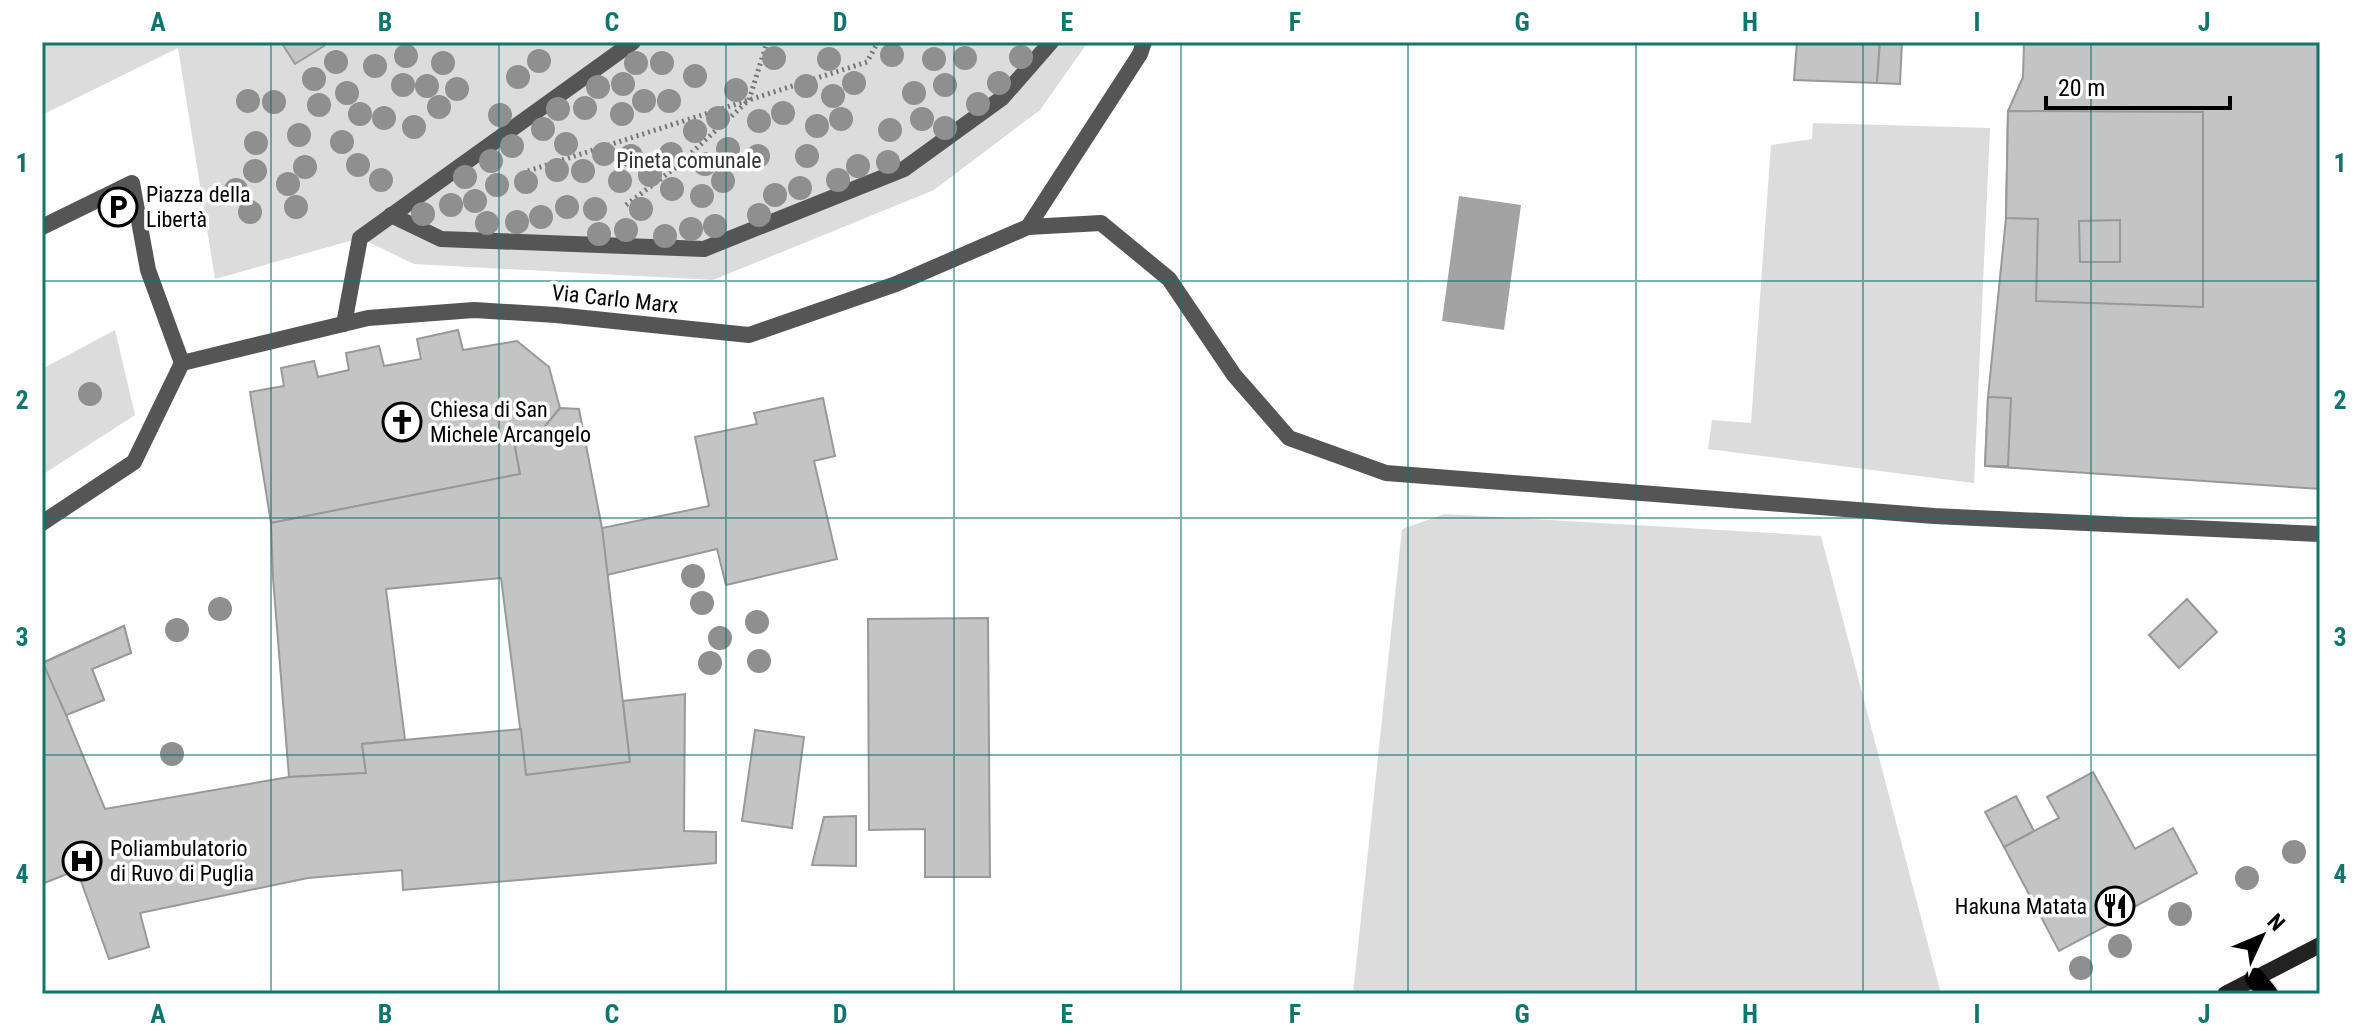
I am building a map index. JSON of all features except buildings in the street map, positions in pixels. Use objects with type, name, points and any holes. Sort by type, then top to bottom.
[{"type":"main road","points":[[2225,994],[2320,945]]},
{"type":"main road","points":[[2255,978],[2268,994]]},
{"type":"street","points":[[344,324],[360,238],[633,42]]},
{"type":"street","points":[[391,215],[441,239],[704,249],[904,169],[1002,98],[1051,42]]},
{"type":"street","points":[[1028,227],[1140,54],[1144,42]]},
{"type":"street","points":[[42,227],[132,183],[148,270],[182,363],[134,462],[42,523]]},
{"type":"street","points":[[1028,227],[1101,223],[1169,279],[1234,375],[1289,438],[1386,473],[1934,516],[2320,534]]},
{"type":"street","name":"Via Carlo Marx","points":[[182,363],[368,318],[474,310],[556,315],[749,335],[896,284],[1028,227]]},
{"type":"path","points":[[574,244],[675,168],[749,100],[767,42]]},
{"type":"path","points":[[525,172],[867,62],[878,42]]},
{"type":"green space","name":"Pineta comunale","points":[[42,42],[1088,42],[1040,110],[934,190],[713,280],[414,264],[360,238],[215,279],[178,48],[42,115]]},
{"type":"green space","points":[[1813,123],[1990,128],[1974,483],[1708,449],[1712,420],[1751,423],[1771,145],[1812,139]]},
{"type":"green space","points":[[115,330],[135,415],[42,475],[42,369]]},
{"type":"green space","points":[[1445,514],[1821,536],[1941,994],[1353,994],[1402,529]]},
{"type":"shaded area","points":[[1459,196],[1521,205],[1504,330],[1442,321]]},
{"type":"place","name":"Piazza della Libertà","points":[[118,207]]},
{"type":"place","name":"Chiesa di San Michele Arcangelo","points":[[402,422]]},
{"type":"place","name":"Poliambulatorio di Ruvo di Puglia","points":[[82,861]]},
{"type":"place","name":"Hakuna Matata","points":[[2115,906]]}]
